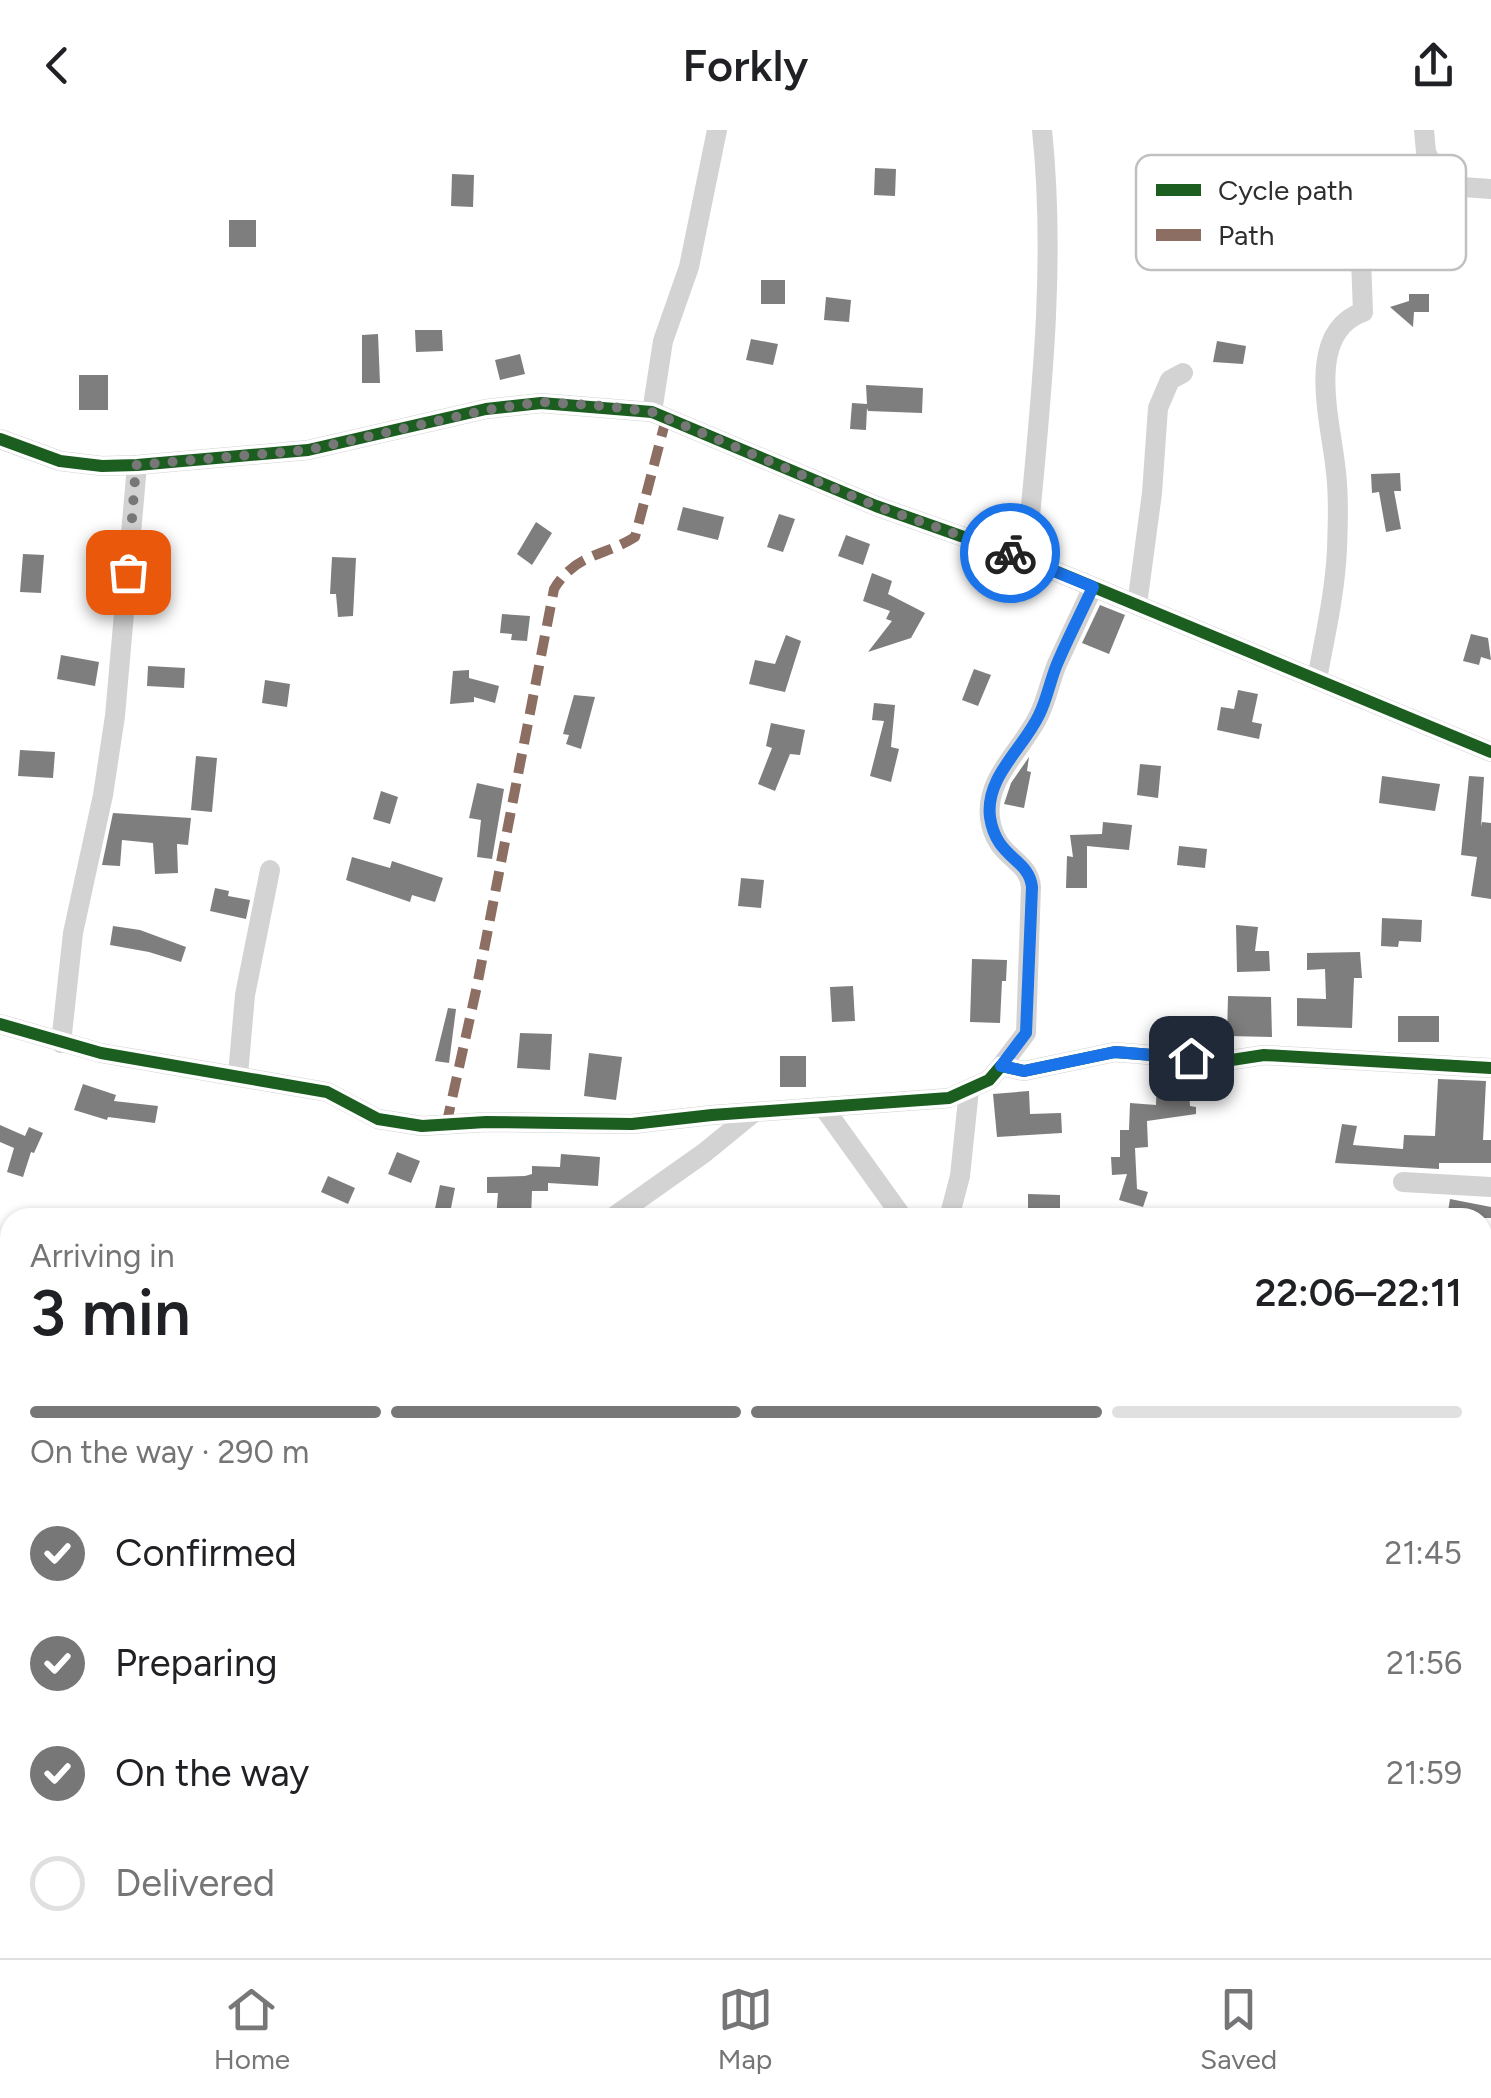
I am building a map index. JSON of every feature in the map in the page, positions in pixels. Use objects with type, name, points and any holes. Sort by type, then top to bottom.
[{"type":"street","points":[[652,412],[663,341],[689,267],[718,130]]},
{"type":"street","points":[[1026,559],[1048,319],[1042,130]]},
{"type":"street","points":[[1424,130],[1427,155]]},
{"type":"street","points":[[1466,188],[1491,190]]},
{"type":"street","points":[[1317,679],[1333,589],[1338,528],[1336,466],[1324,392],[1331,348],[1339,327],[1348,317],[1364,312],[1362,270]]},
{"type":"street","points":[[1137,605],[1152,493],[1158,408],[1170,380],[1183,373]]},
{"type":"street","points":[[0,439],[60,460],[102,466],[136,465],[308,450],[486,410],[541,402],[652,412],[876,506],[1026,559],[1491,752]]},
{"type":"street","points":[[61,1043],[73,933],[103,794],[115,716],[136,465]]},
{"type":"street","points":[[0,1024],[61,1043],[326,1092],[378,1118],[422,1126],[506,1122],[632,1124],[950,1098],[988,1080],[1026,1033],[1032,887],[1027,870],[1004,852],[995,837],[990,800],[997,780],[1036,722],[1055,669],[1093,587]]},
{"type":"street","points":[[238,1075],[245,995],[270,870]]},
{"type":"street","points":[[1001,1066],[1024,1071],[1115,1052],[1225,1061],[1264,1056],[1491,1068]]},
{"type":"street","points":[[952,1208],[960,1176],[969,1090]]},
{"type":"street","points":[[824,1108],[896,1208]]},
{"type":"street","points":[[626,1208],[755,1112]]},
{"type":"street","points":[[1403,1182],[1491,1187]]},
{"type":"building","points":[[875,168],[896,169],[895,196],[874,195]]},
{"type":"building","points":[[452,174],[474,175],[473,207],[451,206]]},
{"type":"building","points":[[229,220],[256,220],[256,247],[229,247]]},
{"type":"building","points":[[761,280],[785,280],[785,304],[761,304]]},
{"type":"building","points":[[1409,294],[1429,294],[1429,312],[1414,312],[1413,327],[1390,307],[1409,301]]},
{"type":"building","points":[[826,297],[851,300],[849,322],[824,320]]},
{"type":"building","points":[[415,330],[442,330],[443,351],[416,352]]},
{"type":"building","points":[[378,334],[380,383],[362,383],[362,335]]},
{"type":"building","points":[[751,339],[778,344],[773,365],[746,360]]},
{"type":"building","points":[[1217,341],[1246,346],[1243,364],[1213,362]]},
{"type":"building","points":[[520,354],[525,374],[500,380],[495,360]]},
{"type":"building","points":[[79,375],[108,375],[108,410],[79,410]]},
{"type":"building","points":[[866,385],[923,388],[922,413],[867,408],[866,430],[850,429],[852,403],[867,404]]},
{"type":"building","points":[[1400,473],[1401,491],[1394,491],[1401,529],[1386,532],[1379,492],[1372,493],[1371,474]]},
{"type":"building","points":[[683,507],[724,517],[718,540],[677,530]]},
{"type":"building","points":[[779,514],[795,519],[783,552],[767,547]]},
{"type":"building","points":[[536,522],[552,533],[532,565],[517,554]]},
{"type":"building","points":[[846,535],[870,544],[863,565],[838,556]]},
{"type":"building","points":[[23,554],[44,555],[41,593],[20,592]]},
{"type":"building","points":[[332,557],[356,558],[353,616],[338,617],[336,594],[330,594]]},
{"type":"building","points":[[872,573],[892,581],[888,594],[925,613],[911,638],[868,652],[892,621],[886,619],[890,611],[863,601]]},
{"type":"building","points":[[1100,605],[1125,615],[1109,654],[1082,643]]},
{"type":"building","points":[[502,614],[530,616],[527,641],[511,640],[512,634],[500,633]]},
{"type":"building","points":[[1471,634],[1488,638],[1491,660],[1481,657],[1479,665],[1463,661]]},
{"type":"building","points":[[786,635],[801,641],[785,692],[749,684],[755,660],[775,664]]},
{"type":"building","points":[[61,655],[99,662],[95,686],[57,679]]},
{"type":"building","points":[[148,666],[185,668],[184,688],[147,686]]},
{"type":"building","points":[[974,669],[991,675],[978,706],[962,700]]},
{"type":"building","points":[[469,670],[469,678],[499,686],[495,703],[474,697],[474,702],[450,704],[453,671]]},
{"type":"building","points":[[265,680],[290,684],[287,707],[262,703]]},
{"type":"building","points":[[1238,690],[1258,694],[1252,722],[1262,724],[1259,739],[1217,730],[1221,707],[1234,709]]},
{"type":"building","points":[[574,695],[595,697],[581,749],[566,744],[569,735],[563,734]]},
{"type":"building","points":[[874,703],[895,705],[891,747],[899,749],[891,782],[870,776],[884,721],[872,720]]},
{"type":"building","points":[[771,723],[805,730],[800,755],[790,754],[775,791],[758,784],[772,748],[766,746]]},
{"type":"building","points":[[20,750],[55,752],[53,778],[18,776]]},
{"type":"building","points":[[196,756],[217,758],[212,812],[191,810]]},
{"type":"building","points":[[1029,757],[1027,771],[1031,772],[1024,808],[1004,804],[1011,783]]},
{"type":"building","points":[[1140,764],[1161,766],[1158,798],[1137,795]]},
{"type":"building","points":[[1382,776],[1440,784],[1435,811],[1379,803]]},
{"type":"building","points":[[1469,776],[1484,777],[1481,827],[1482,822],[1491,823],[1491,899],[1471,896],[1477,857],[1461,855]]},
{"type":"building","points":[[477,783],[504,789],[492,859],[477,857],[481,820],[469,818]]},
{"type":"building","points":[[381,791],[398,797],[390,824],[373,819]]},
{"type":"building","points":[[113,813],[191,818],[188,845],[177,844],[178,873],[155,874],[153,843],[122,840],[120,866],[102,865]]},
{"type":"building","points":[[1103,822],[1132,825],[1129,850],[1087,846],[1087,888],[1066,888],[1067,856],[1073,857],[1070,835],[1102,834]]},
{"type":"building","points":[[1179,846],[1207,849],[1205,868],[1177,865]]},
{"type":"building","points":[[352,857],[390,868],[392,861],[443,878],[435,902],[412,895],[410,902],[346,880]]},
{"type":"building","points":[[741,878],[764,880],[761,908],[738,906]]},
{"type":"building","points":[[215,888],[229,891],[228,896],[250,900],[246,919],[210,911]]},
{"type":"building","points":[[1382,918],[1422,920],[1421,942],[1399,941],[1398,947],[1381,946]]},
{"type":"building","points":[[1236,925],[1258,927],[1255,951],[1269,951],[1270,971],[1237,972]]},
{"type":"building","points":[[113,926],[140,930],[186,947],[181,962],[110,945]]},
{"type":"building","points":[[1360,952],[1362,978],[1354,978],[1352,1028],[1297,1026],[1297,998],[1326,999],[1325,969],[1307,970],[1307,953]]},
{"type":"building","points":[[972,959],[1007,960],[1000,1023],[970,1022]]},
{"type":"building","points":[[853,986],[855,1021],[832,1022],[830,987]]},
{"type":"building","points":[[1228,996],[1271,997],[1272,1037],[1227,1036]]},
{"type":"building","points":[[448,1008],[456,1009],[449,1063],[435,1061]]},
{"type":"building","points":[[1398,1016],[1439,1016],[1439,1042],[1398,1042]]},
{"type":"building","points":[[520,1033],[552,1034],[550,1070],[517,1068]]},
{"type":"building","points":[[589,1053],[622,1057],[616,1100],[584,1096]]},
{"type":"building","points":[[780,1056],[806,1056],[806,1087],[780,1087]]},
{"type":"building","points":[[1157,1069],[1182,1071],[1182,1093],[1189,1092],[1190,1106],[1196,1107],[1196,1114],[1147,1121],[1148,1147],[1135,1148],[1137,1189],[1148,1192],[1143,1207],[1119,1200],[1127,1174],[1112,1175],[1111,1157],[1120,1157],[1120,1130],[1129,1130],[1130,1103],[1156,1105]]},
{"type":"building","points":[[1438,1079],[1486,1081],[1483,1140],[1491,1140],[1491,1163],[1439,1163],[1439,1169],[1335,1163],[1342,1124],[1357,1126],[1353,1145],[1403,1149],[1404,1135],[1435,1136]]},
{"type":"building","points":[[83,1084],[116,1095],[114,1101],[158,1106],[155,1123],[108,1117],[107,1120],[74,1110]]},
{"type":"building","points":[[1029,1091],[1030,1114],[1061,1113],[1062,1133],[997,1137],[993,1094]]},
{"type":"building","points":[[0,1125],[25,1136],[29,1127],[43,1133],[34,1153],[31,1152],[23,1177],[7,1172],[14,1148],[0,1142]]},
{"type":"building","points":[[397,1152],[420,1161],[411,1183],[388,1174]]},
{"type":"building","points":[[561,1154],[600,1157],[598,1186],[548,1183],[548,1191],[532,1191],[531,1208],[497,1208],[498,1193],[487,1193],[487,1177],[525,1176],[532,1174],[532,1166],[560,1167]]},
{"type":"building","points":[[328,1176],[355,1188],[348,1204],[321,1192]]},
{"type":"building","points":[[440,1185],[455,1188],[451,1208],[435,1208]]},
{"type":"building","points":[[1028,1194],[1060,1195],[1060,1208],[1028,1208]]},
{"type":"building","points":[[1450,1199],[1491,1207],[1491,1208],[1449,1208]]},
{"type":"marked path","points":[[446,1126],[554,589],[571,568],[635,537],[666,419]]},
{"type":"cycle path","points":[[0,439],[60,461],[137,465],[308,450],[486,409],[541,403],[652,412],[876,506],[1026,559],[1491,752]]},
{"type":"cycle path","points":[[0,1024],[101,1053],[327,1092],[378,1119],[422,1126],[486,1122],[632,1124],[949,1098],[989,1080],[1001,1066],[1024,1071],[1115,1052],[1225,1061],[1264,1055],[1491,1068]]},
{"type":"way so far","points":[[128,572],[136,465],[308,450],[486,410],[541,402],[652,412],[876,506],[1010,553]]},
{"type":"route","points":[[1010,553],[1093,587],[1055,669],[1036,722],[997,780],[990,800],[995,837],[1004,852],[1027,870],[1032,887],[1026,1033],[1001,1066],[1024,1071],[1115,1052],[1191,1058]]}]
